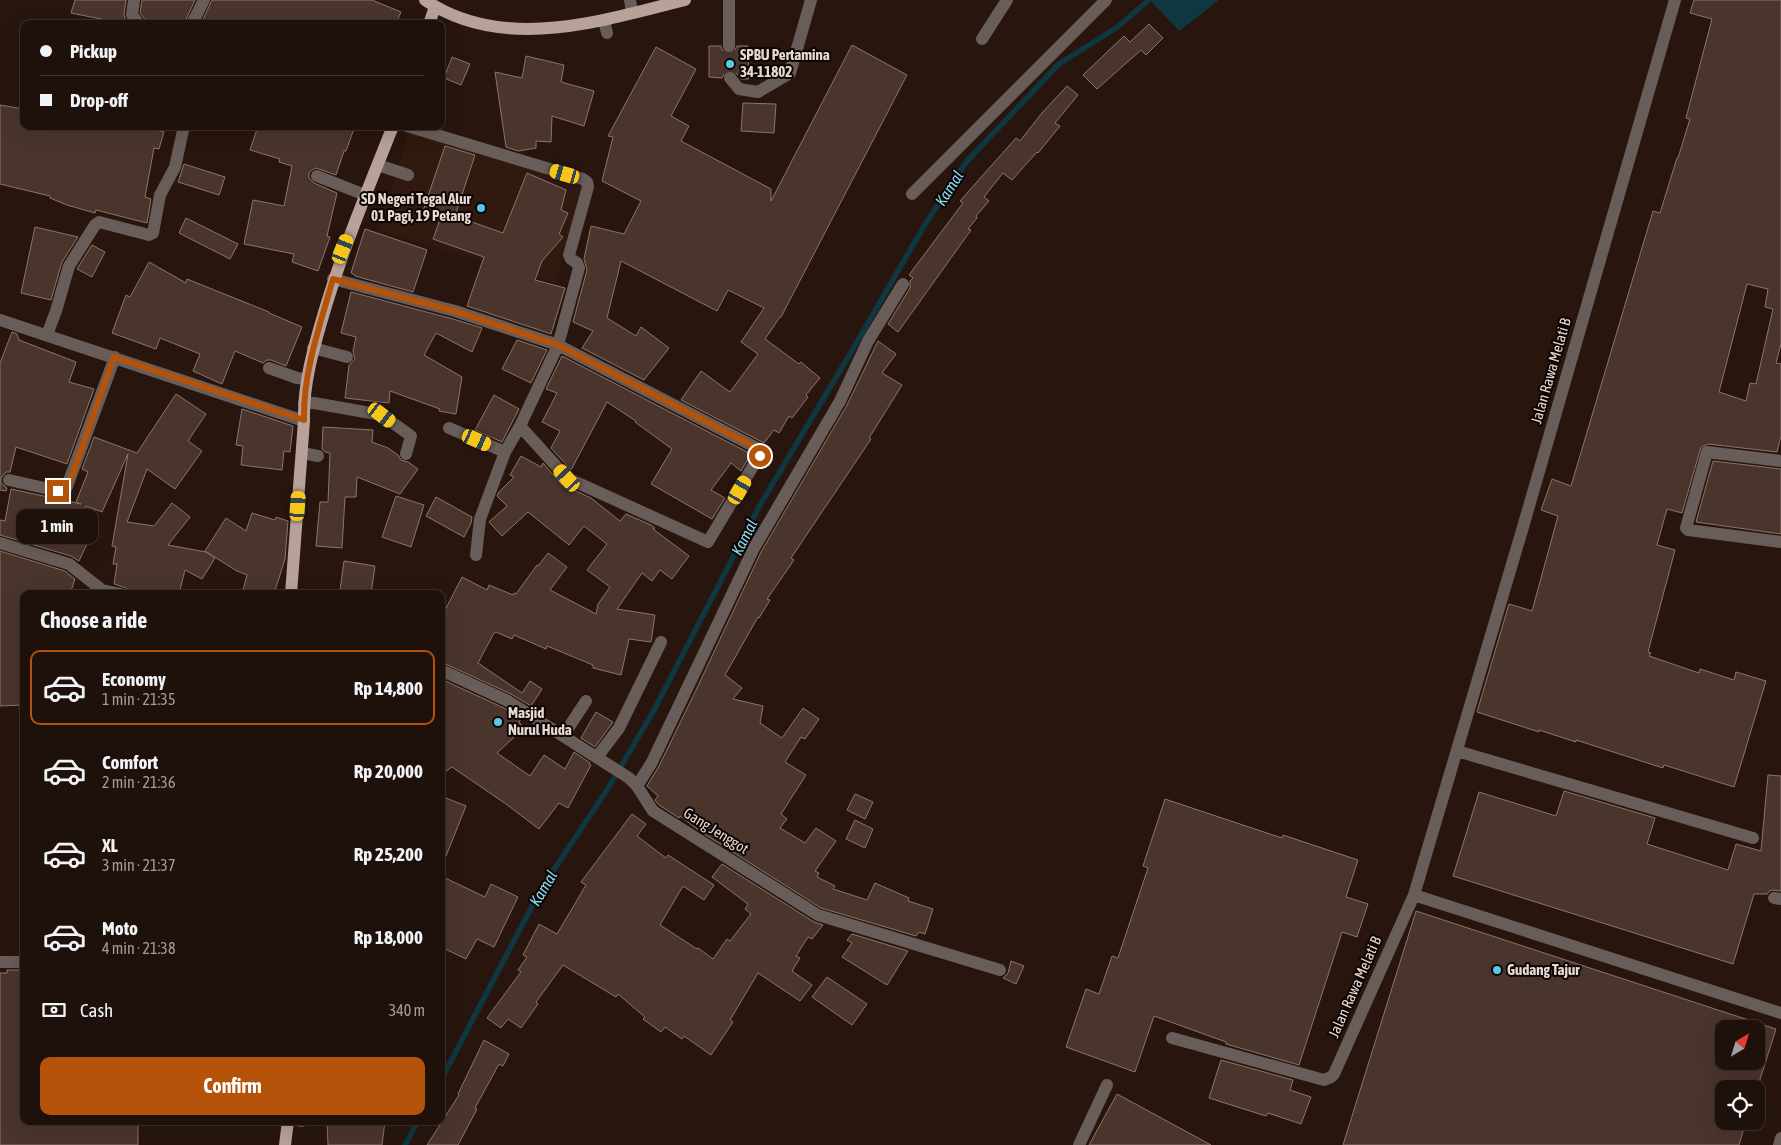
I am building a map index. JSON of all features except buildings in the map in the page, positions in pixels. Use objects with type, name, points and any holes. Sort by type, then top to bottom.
[{"type":"main road","points":[[430,20],[433,2],[478,23],[527,30],[604,20],[678,1]]},
{"type":"main road","points":[[292,590],[304,402],[313,348],[343,249],[391,130]]},
{"type":"main road","points":[[285,1145],[288,1125]]},
{"type":"street","points":[[134,0],[132,15],[136,20]]},
{"type":"street","points":[[194,20],[204,0]]},
{"type":"street","points":[[630,0],[632,13]]},
{"type":"street","points":[[729,0],[729,46]]},
{"type":"street","points":[[982,39],[1007,0]]},
{"type":"street","points":[[912,194],[1106,0]]},
{"type":"street","name":"Jalan Rawa Melati B","points":[[1172,1038],[1324,1080],[1331,1077],[1414,896],[1675,0]]},
{"type":"street","points":[[730,78],[739,89],[758,92],[790,74],[810,3]]},
{"type":"street","points":[[604,20],[607,33]]},
{"type":"street","points":[[47,335],[56,311],[68,266],[99,222],[149,235],[153,233],[160,195],[175,167],[183,130]]},
{"type":"street","points":[[420,130],[583,179],[587,182],[588,187],[574,231],[569,255],[570,259],[578,263],[578,268],[558,345],[520,426],[505,452],[480,519],[476,554]]},
{"type":"street","points":[[378,165],[408,175]]},
{"type":"street","points":[[317,176],[365,195]]},
{"type":"street","points":[[333,279],[455,311],[558,345],[757,448],[760,456],[708,542],[567,478],[520,426]]},
{"type":"street","points":[[633,782],[652,762],[754,548],[840,401],[868,341],[903,284]]},
{"type":"street","points":[[0,320],[304,420]]},
{"type":"street","points":[[313,348],[347,357]]},
{"type":"street","points":[[9,480],[58,491],[66,489],[114,357]]},
{"type":"street","points":[[269,368],[297,378],[308,379]]},
{"type":"street","points":[[304,402],[382,415],[411,436],[406,454]]},
{"type":"street","points":[[449,428],[505,452]]},
{"type":"street","points":[[1781,461],[1707,452],[1686,528],[1688,530],[1781,542]]},
{"type":"street","points":[[302,453],[318,456]]},
{"type":"street","points":[[0,543],[69,564],[102,590]]},
{"type":"street","points":[[602,761],[661,642]]},
{"type":"street","name":"Gang Jenggot","points":[[445,672],[508,701],[602,761],[633,782],[653,811],[818,915],[1000,970]]},
{"type":"street","points":[[563,736],[586,701]]},
{"type":"street","points":[[1457,751],[1753,838]]},
{"type":"street","points":[[1414,896],[1781,1013]]},
{"type":"street","points":[[0,962],[20,962]]},
{"type":"street","points":[[1079,1145],[1107,1085]]},
{"type":"street","points":[[1779,1145],[1781,1138]]},
{"type":"shaded area","name":"SD Negeri Tegal Alur 01 Pagi, 19 Petang","points":[[409,131],[584,185],[555,283],[379,230]]},
{"type":"water","points":[[1150,0],[1219,0],[1179,31]]},
{"type":"waterway","name":"Kamal","points":[[445,1072],[541,889],[607,790],[653,712],[760,505],[924,226],[967,161],[1059,64],[1116,28],[1149,0]]},
{"type":"waterway","name":"Kamal","points":[[405,1145],[416,1125]]},
{"type":"tunnel","points":[[729,46],[730,78]]},
{"type":"place","name":"SPBU Pertamina 34-11802","points":[[730,64]]},
{"type":"place","name":"SD Negeri Tegal Alur 01 Pagi, 19 Petang","points":[[481,208]]},
{"type":"place","name":"Masjid Nurul Huda","points":[[498,722]]},
{"type":"place","name":"Gudang Tajur","points":[[1497,970]]},
{"type":"route","points":[[58,491],[66,489],[70,481],[114,357],[304,420],[304,402],[313,348],[333,279],[455,311],[558,345],[757,448],[760,456]]}]
